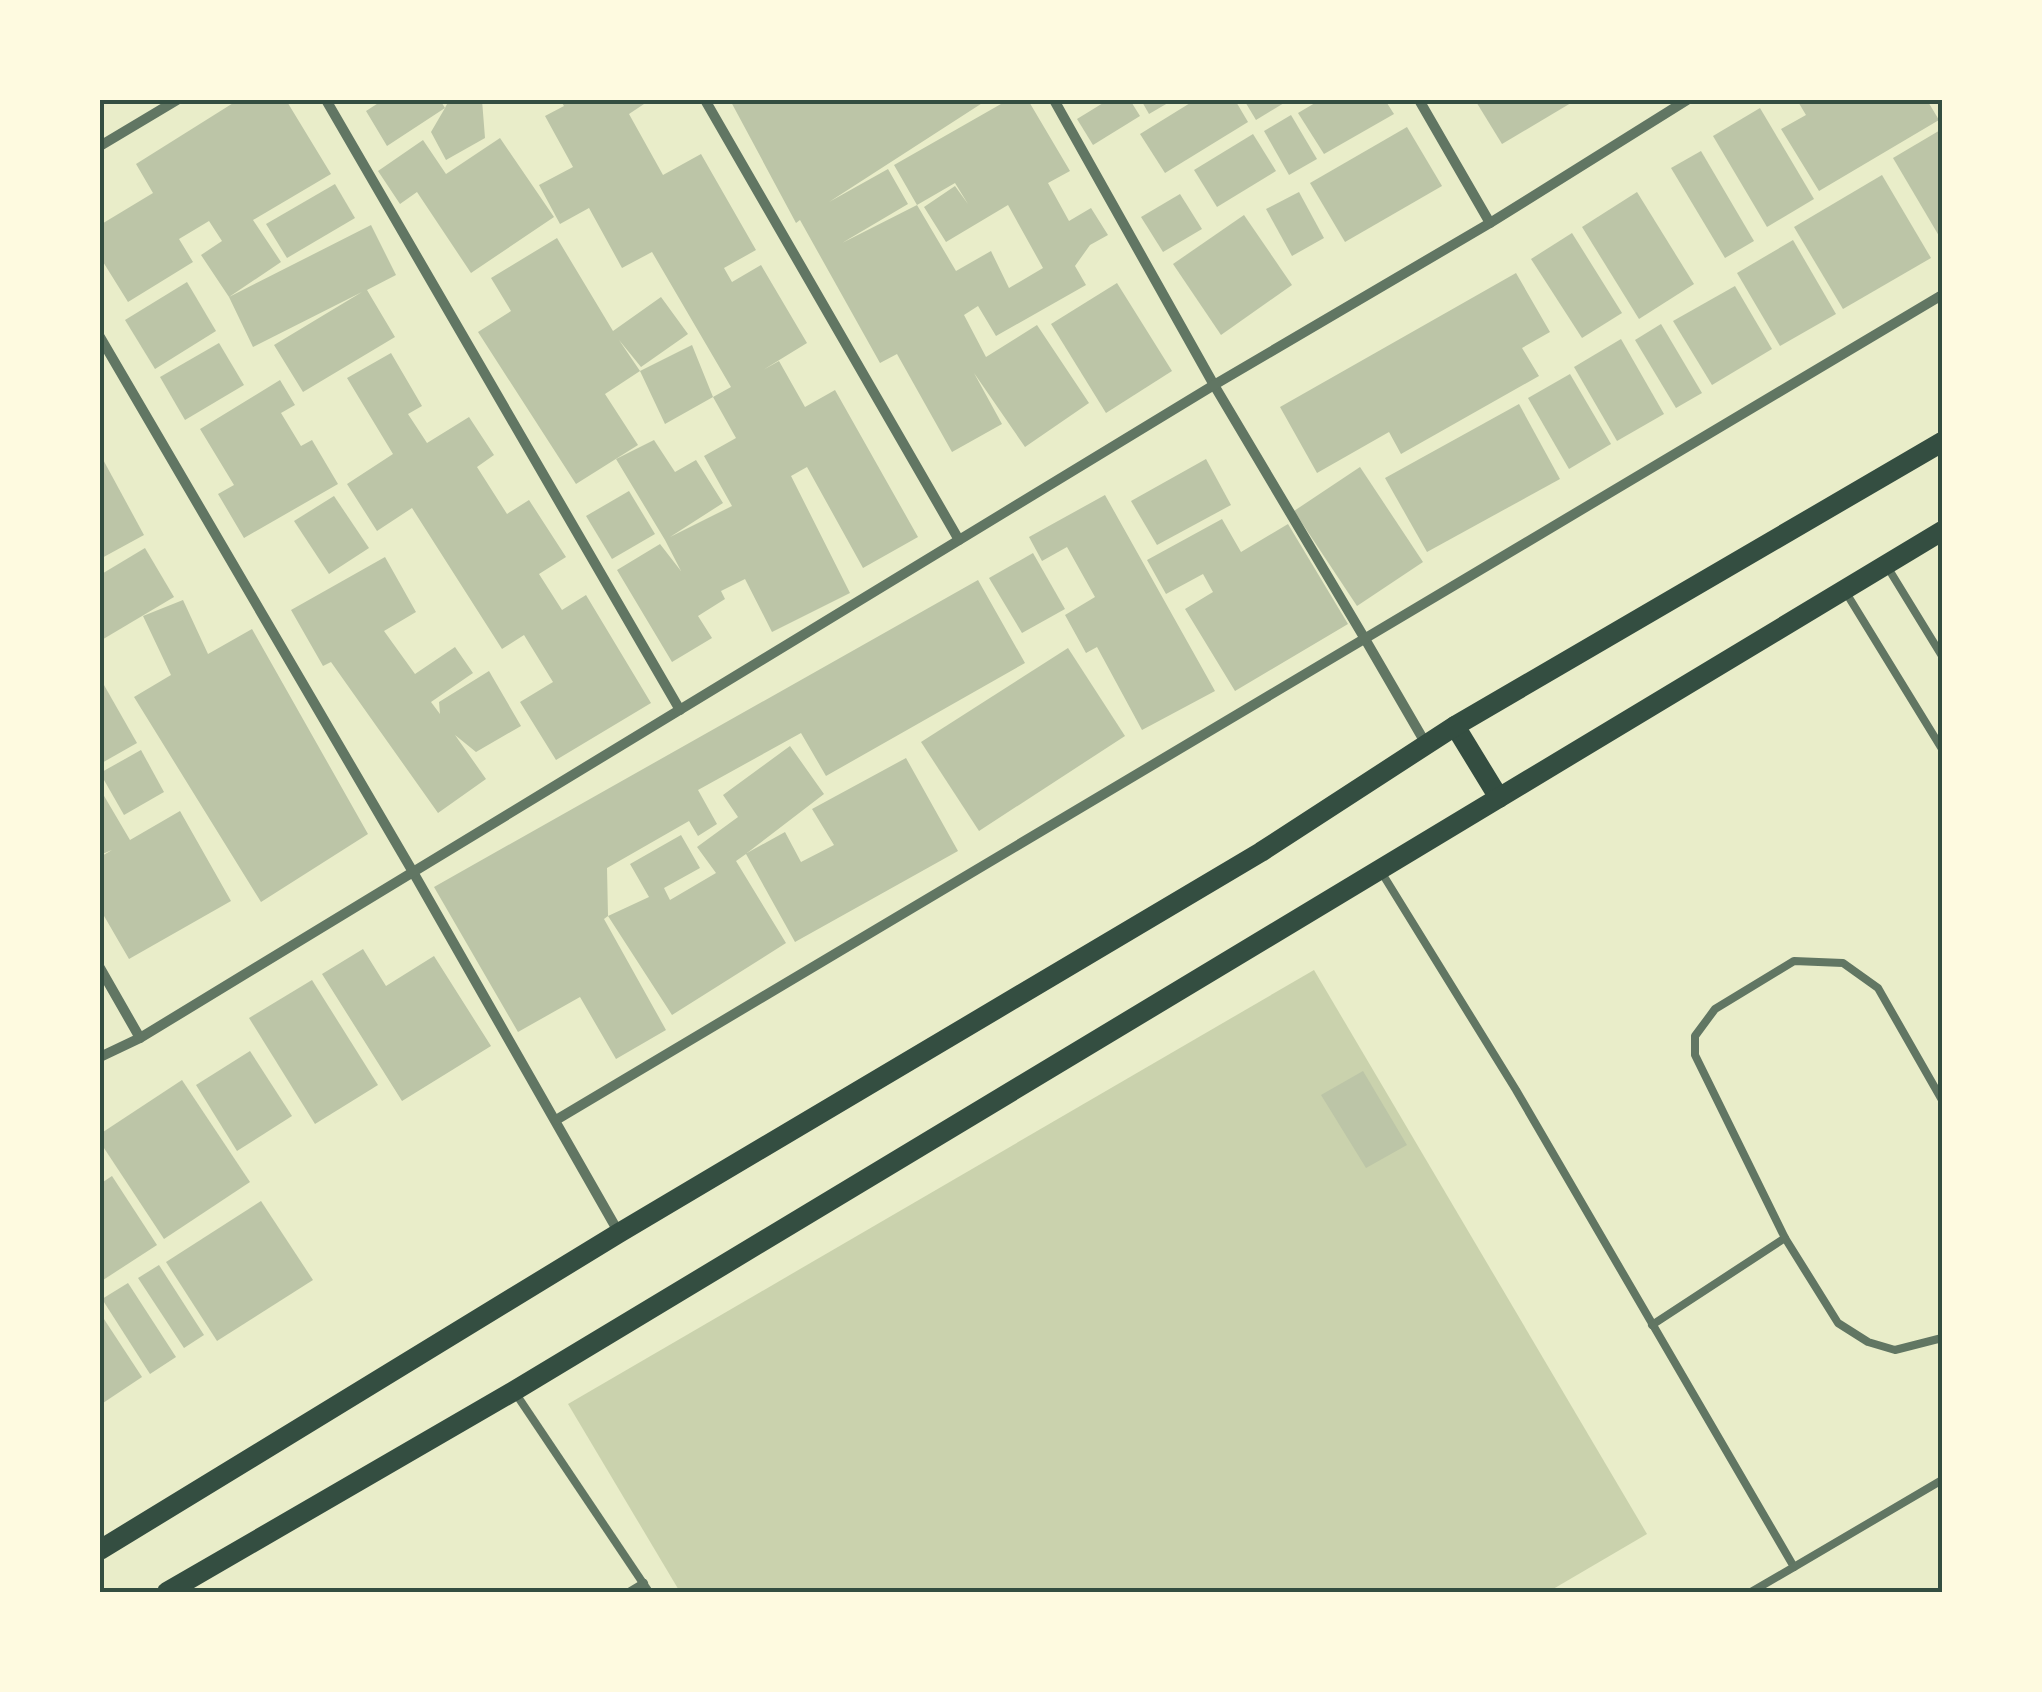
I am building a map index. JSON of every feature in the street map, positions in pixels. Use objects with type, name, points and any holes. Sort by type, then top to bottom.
[{"type":"main road","points":[[100,1550],[619,1233],[1261,852],[1455,726],[1942,442]]},
{"type":"main road","points":[[167,1592],[514,1391],[1942,531]]},
{"type":"main road","points":[[1455,726],[1498,798]]},
{"type":"street","points":[[100,146],[176,100]]},
{"type":"street","points":[[326,100],[680,710]]},
{"type":"street","points":[[705,100],[959,540]]},
{"type":"street","points":[[1054,100],[1214,385],[1426,746]]},
{"type":"street","points":[[1419,100],[1490,223]]},
{"type":"street","points":[[100,1056],[140,1038],[1214,385],[1490,223],[1687,100]]},
{"type":"street","points":[[556,1120],[1942,295]]},
{"type":"street","points":[[100,337],[619,1233]]},
{"type":"street","points":[[100,968],[140,1038]]},
{"type":"lane","points":[[1885,564],[1942,656]]},
{"type":"lane","points":[[1844,590],[1942,749]]},
{"type":"lane","points":[[1380,870],[1516,1090],[1794,1567]]},
{"type":"lane","points":[[1942,1100],[1878,988],[1842,963],[1794,961],[1715,1009],[1694,1036],[1695,1056],[1785,1238],[1838,1322],[1868,1342],[1895,1350],[1942,1338]]},
{"type":"lane","points":[[1652,1325],[1785,1238]]},
{"type":"lane","points":[[514,1391],[646,1588],[629,1592]]},
{"type":"lane","points":[[1750,1592],[1942,1480]]},
{"type":"green space","points":[[1314,970],[1647,1534],[1548,1592],[680,1592],[568,1404]]},
{"type":"building","points":[[238,100],[286,100],[331,174],[253,220],[281,262],[229,297],[201,255],[222,241],[209,221],[179,239],[193,262],[128,302],[100,257],[100,225],[153,193],[136,164]]},
{"type":"building","points":[[383,100],[440,100],[445,108],[387,146],[366,111]]},
{"type":"building","points":[[449,100],[482,100],[485,138],[446,160],[431,132]]},
{"type":"building","points":[[560,100],[650,100],[629,114],[663,175],[701,154],[756,250],[724,268],[732,282],[761,265],[807,343],[763,370],[779,361],[805,407],[835,390],[918,537],[863,568],[807,467],[791,476],[850,593],[772,632],[745,579],[721,591],[725,599],[698,616],[712,638],[672,662],[617,570],[660,544],[681,571],[616,459],[654,440],[675,472],[696,460],[723,503],[670,537],[732,506],[704,456],[736,438],[713,397],[731,387],[652,252],[622,268],[589,208],[560,224],[539,185],[573,167],[545,116],[564,106]]},
{"type":"building","points":[[730,100],[987,100],[829,202],[888,169],[908,204],[842,243],[917,205],[894,165],[1008,100],[1028,100],[1070,171],[1048,183],[1069,221],[1091,208],[1108,235],[1090,245],[1075,266],[1086,285],[996,336],[978,306],[964,315],[986,357],[1037,325],[1089,403],[1025,447],[974,373],[1002,424],[952,452],[897,354],[880,363],[800,220],[796,223]],"holes":[[[955,183],[968,204],[955,186],[924,207],[946,242],[1008,205],[1043,268],[1009,288],[991,251],[956,271],[917,205]]]},
{"type":"building","points":[[1108,100],[1130,100],[1140,116],[1093,145],[1077,119]]},
{"type":"building","points":[[1141,100],[1173,100],[1149,114]]},
{"type":"building","points":[[1195,100],[1235,100],[1248,122],[1165,173],[1140,134]]},
{"type":"building","points":[[1244,100],[1289,100],[1256,120]]},
{"type":"building","points":[[1320,100],[1385,100],[1394,114],[1324,154],[1298,113]]},
{"type":"building","points":[[1475,100],[1576,100],[1502,144]]},
{"type":"building","points":[[1797,100],[1927,100],[1939,120],[1819,191],[1781,129],[1806,115]]},
{"type":"building","points":[[1760,108],[1814,199],[1767,227],[1713,136]]},
{"type":"building","points":[[1291,115],[1317,159],[1289,175],[1264,131]]},
{"type":"building","points":[[1407,127],[1442,186],[1345,242],[1310,183]]},
{"type":"building","points":[[1942,129],[1942,241],[1893,158]]},
{"type":"building","points":[[1253,134],[1276,171],[1217,207],[1194,170]]},
{"type":"building","points":[[500,138],[554,217],[471,273],[417,192],[400,204],[378,171],[423,140],[446,174]]},
{"type":"building","points":[[1701,151],[1754,241],[1725,258],[1671,168]]},
{"type":"building","points":[[1882,175],[1931,258],[1843,309],[1794,227]]},
{"type":"building","points":[[335,184],[355,218],[287,258],[266,224]]},
{"type":"building","points":[[1299,192],[1324,238],[1292,256],[1266,209]]},
{"type":"building","points":[[1637,192],[1694,284],[1639,319],[1582,227]]},
{"type":"building","points":[[1180,194],[1202,229],[1163,252],[1141,217]]},
{"type":"building","points":[[1244,215],[1292,285],[1221,335],[1173,264]]},
{"type":"building","points":[[371,225],[396,275],[367,290],[395,337],[303,392],[274,345],[362,292],[253,347],[229,297]]},
{"type":"building","points":[[1572,233],[1622,313],[1582,338],[1531,259]]},
{"type":"building","points":[[557,238],[613,331],[661,297],[688,334],[641,367],[619,340],[640,371],[605,394],[638,445],[576,484],[478,332],[511,311],[491,278]]},
{"type":"building","points":[[1793,240],[1836,314],[1780,346],[1737,273]]},
{"type":"building","points":[[1516,273],[1550,332],[1522,348],[1539,376],[1401,454],[1389,432],[1317,473],[1280,407]]},
{"type":"building","points":[[187,282],[216,331],[155,369],[125,320]]},
{"type":"building","points":[[1117,283],[1172,371],[1106,413],[1051,324]]},
{"type":"building","points":[[1735,286],[1772,349],[1712,385],[1673,321]]},
{"type":"building","points":[[1661,324],[1702,393],[1676,408],[1635,340]]},
{"type":"building","points":[[1621,339],[1664,414],[1617,441],[1574,367]]},
{"type":"building","points":[[219,343],[244,385],[185,420],[160,377]]},
{"type":"building","points":[[692,345],[713,397],[665,424],[640,371]]},
{"type":"building","points":[[391,353],[422,406],[408,414],[427,443],[469,417],[494,455],[477,467],[507,514],[529,500],[566,557],[539,574],[562,610],[586,595],[651,703],[556,760],[520,702],[553,682],[524,635],[502,649],[412,508],[377,531],[347,484],[393,454],[347,378]]},
{"type":"building","points":[[1570,374],[1611,444],[1569,469],[1528,398]]},
{"type":"building","points":[[280,380],[295,405],[281,413],[301,446],[312,440],[338,484],[244,538],[218,494],[234,485],[200,429]]},
{"type":"building","points":[[1519,404],[1560,479],[1427,552],[1385,478]]},
{"type":"building","points":[[100,454],[144,535],[100,559]]},
{"type":"building","points":[[1206,459],[1231,505],[1157,545],[1131,501]]},
{"type":"building","points":[[1360,467],[1423,562],[1357,606],[1294,511]]},
{"type":"building","points":[[629,491],[655,534],[612,559],[586,516]]},
{"type":"building","points":[[1105,495],[1215,691],[1142,730],[1097,647],[1086,653],[1065,615],[1095,597],[1067,547],[1042,561],[1029,537]]},
{"type":"building","points":[[334,496],[369,548],[329,574],[294,521]]},
{"type":"building","points":[[1222,519],[1241,552],[1288,524],[1348,624],[1235,691],[1185,609],[1213,592],[1203,574],[1166,594],[1147,560]]},
{"type":"building","points":[[145,548],[174,597],[100,641],[100,575]]},
{"type":"building","points":[[1033,553],[1065,609],[1022,633],[989,578]]},
{"type":"building","points":[[385,557],[416,612],[384,631],[415,674],[455,647],[473,673],[431,702],[440,714],[439,702],[489,671],[521,726],[476,752],[455,735],[486,779],[438,813],[331,662],[323,666],[291,610]]},
{"type":"building","points":[[978,580],[1025,663],[826,776],[801,733],[698,790],[717,824],[698,836],[689,821],[607,868],[608,916],[604,919],[666,1030],[616,1059],[580,997],[518,1032],[434,887]]},
{"type":"building","points":[[183,600],[208,654],[252,629],[368,834],[261,902],[134,697],[171,675],[143,616]]},
{"type":"building","points":[[1068,648],[1125,736],[979,831],[921,742]]},
{"type":"building","points":[[100,678],[137,743],[100,764]]},
{"type":"building","points":[[790,746],[824,794],[747,853],[785,832],[801,862],[834,845],[812,809],[906,758],[958,851],[795,942],[746,854],[736,861],[786,943],[672,1015],[608,916],[649,897],[630,864],[681,835],[700,868],[664,888],[670,900],[716,873],[697,847],[738,817],[723,795]]},
{"type":"building","points":[[141,750],[164,792],[124,815],[100,773]]},
{"type":"building","points":[[100,789],[130,840],[180,811],[231,901],[129,959],[100,909],[100,857],[112,850],[100,855]]},
{"type":"building","points":[[363,949],[386,986],[434,956],[491,1046],[402,1101],[322,974]]},
{"type":"building","points":[[312,980],[378,1085],[315,1124],[249,1018]]},
{"type":"building","points":[[250,1051],[292,1116],[237,1151],[196,1085]]},
{"type":"building","points":[[1363,1071],[1407,1145],[1366,1168],[1321,1095]]},
{"type":"building","points":[[182,1080],[250,1182],[164,1239],[100,1142],[100,1134]]},
{"type":"building","points":[[112,1176],[157,1245],[100,1282],[100,1184]]},
{"type":"building","points":[[261,1201],[313,1280],[217,1341],[166,1262]]},
{"type":"building","points":[[159,1265],[204,1335],[184,1348],[138,1278]]},
{"type":"building","points":[[128,1283],[176,1357],[150,1374],[102,1299]]},
{"type":"building","points":[[100,1313],[142,1377],[100,1405]]}]
